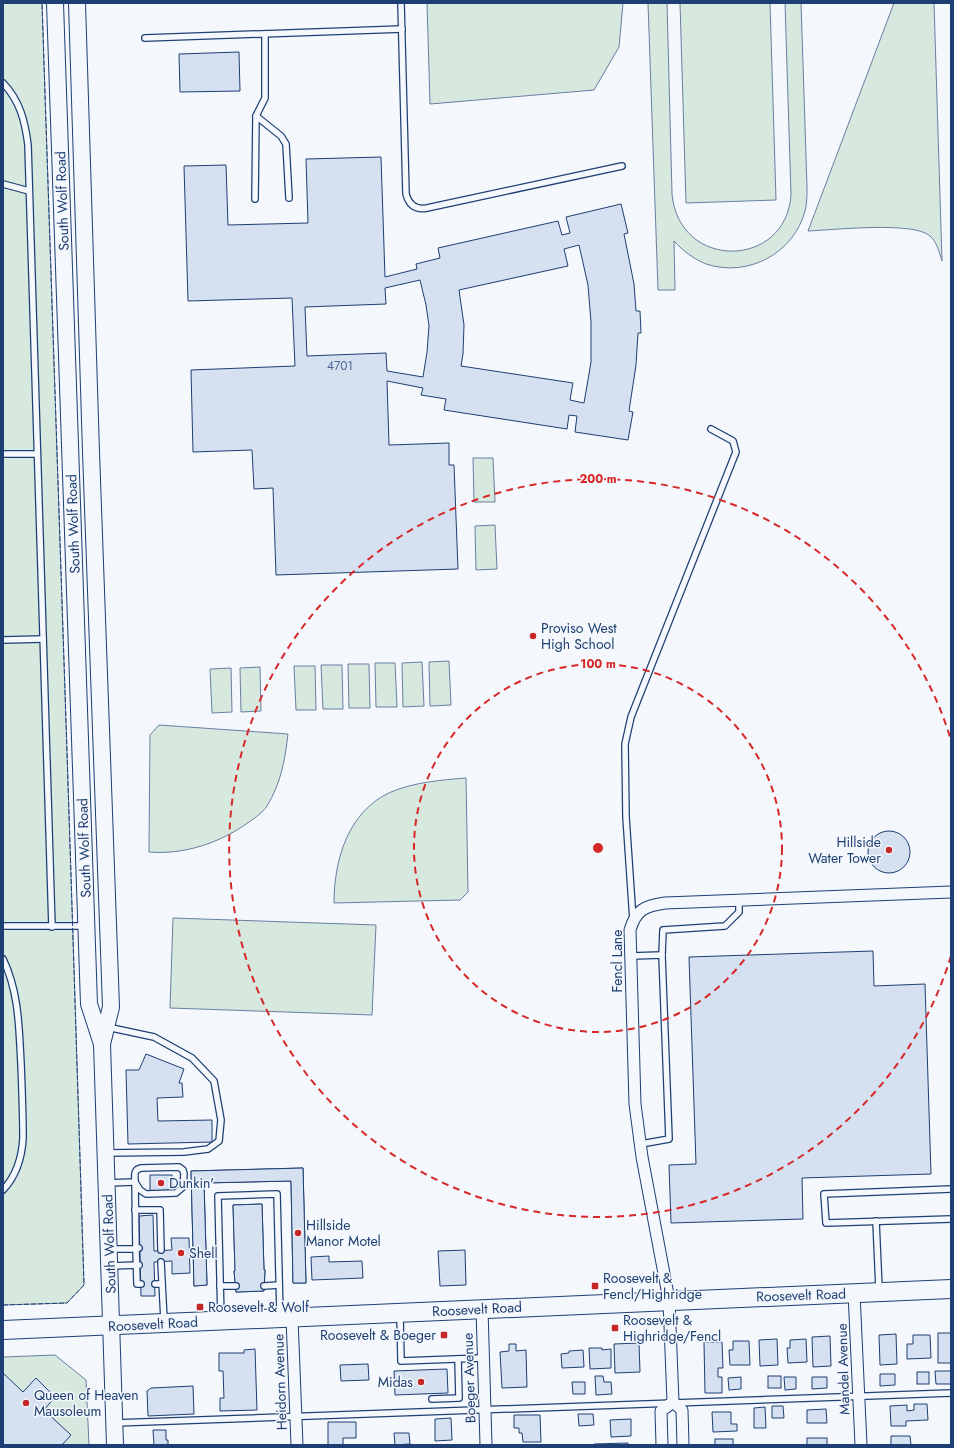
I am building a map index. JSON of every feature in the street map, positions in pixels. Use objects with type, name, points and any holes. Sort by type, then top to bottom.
[{"type":"main road","name":"South Wolf Road","points":[[55,3],[89,1004],[102,1044]]},
{"type":"main road","name":"South Wolf Road","points":[[77,3],[91,452],[111,1007],[102,1044],[115,1445]]},
{"type":"main road","name":"Roosevelt Road","points":[[3,1330],[951,1289]]},
{"type":"street","name":"Fencl Lane","points":[[673,1402],[669,1300],[635,1104],[630,956],[630,930],[633,920],[644,908],[654,905],[740,900],[951,892]]},
{"type":"street","name":"Mandel Avenue","points":[[854,1293],[861,1445]]},
{"type":"street","name":"Boeger Avenue","points":[[482,1309],[486,1445]]},
{"type":"street","name":"Heidorn Avenue","points":[[286,1318],[296,1416],[297,1445]]},
{"type":"street","points":[[662,1445],[661,1411],[673,1402],[682,1410],[683,1445]]},
{"type":"lane","points":[[401,3],[406,194],[407,200],[416,208],[427,208],[622,166]]},
{"type":"lane","points":[[145,38],[402,29]]},
{"type":"lane","points":[[255,199],[256,116],[265,98],[265,34]]},
{"type":"lane","points":[[3,83],[17,101],[25,123],[28,145],[52,927]]},
{"type":"lane","points":[[256,116],[281,136],[286,144],[289,198]]},
{"type":"lane","points":[[3,184],[29,191]]},
{"type":"lane","points":[[633,920],[626,817],[625,744],[631,717],[736,452],[733,441],[711,429]]},
{"type":"lane","points":[[3,454],[38,454]]},
{"type":"lane","points":[[3,640],[43,639]]},
{"type":"lane","points":[[641,1144],[669,1139],[662,955],[663,930],[725,926],[740,912],[740,900]]},
{"type":"lane","points":[[3,926],[86,926]]},
{"type":"lane","points":[[630,956],[662,955]]},
{"type":"lane","points":[[3,959],[11,977],[17,1008],[23,1138],[22,1149],[16,1170],[3,1190]]},
{"type":"lane","points":[[106,1027],[154,1037],[192,1058],[214,1081],[221,1120],[218,1141],[208,1149],[184,1152],[106,1153]]},
{"type":"lane","points":[[135,1182],[140,1190],[146,1194],[176,1193],[183,1188],[184,1174],[183,1170],[179,1167],[141,1168],[135,1171],[135,1182],[135,1210],[138,1228],[137,1284],[141,1284]]},
{"type":"lane","points":[[106,1183],[135,1182]]},
{"type":"lane","points":[[951,1189],[824,1194],[826,1223],[951,1218]]},
{"type":"lane","points":[[221,1321],[218,1196],[277,1194],[279,1285],[286,1318]]},
{"type":"lane","points":[[135,1210],[160,1210],[161,1249],[154,1248]]},
{"type":"lane","points":[[876,1221],[880,1292]]},
{"type":"lane","points":[[153,1227],[160,1227]]},
{"type":"lane","points":[[109,1249],[138,1248]]},
{"type":"lane","points":[[154,1264],[161,1263],[164,1324]]},
{"type":"lane","points":[[109,1266],[138,1265]]},
{"type":"lane","points":[[155,1284],[162,1284]]},
{"type":"lane","points":[[264,1286],[279,1285]]},
{"type":"lane","points":[[220,1286],[236,1286]]},
{"type":"lane","points":[[400,1313],[401,1361],[483,1358]]},
{"type":"lane","points":[[432,1399],[459,1398],[458,1359]]},
{"type":"lane","points":[[114,1423],[951,1393]]},
{"type":"shaded area","points":[[3,3],[42,3],[84,1285],[67,1303],[3,1305]]},
{"type":"shaded area","points":[[427,3],[623,3],[619,47],[594,90],[430,104]]},
{"type":"shaded area","points":[[648,3],[667,3],[672,194],[679,219],[693,237],[711,248],[732,251],[753,248],[771,237],[785,219],[791,195],[785,3],[801,3],[807,199],[806,208],[799,226],[791,239],[780,250],[753,264],[738,268],[706,264],[697,260],[674,241],[675,290],[658,290]]},
{"type":"shaded area","points":[[680,3],[770,3],[776,200],[686,203]]},
{"type":"shaded area","points":[[894,3],[934,3],[942,261],[938,247],[934,241],[930,236],[921,231],[891,228],[853,228],[808,231]]},
{"type":"shaded area","points":[[473,458],[493,458],[495,502],[474,502]]},
{"type":"shaded area","points":[[495,525],[497,569],[476,570],[475,526]]},
{"type":"shaded area","points":[[449,661],[451,705],[430,706],[429,662]]},
{"type":"shaded area","points":[[422,662],[424,706],[403,707],[402,663]]},
{"type":"shaded area","points":[[375,663],[395,663],[397,707],[376,707]]},
{"type":"shaded area","points":[[348,664],[369,664],[370,708],[349,708]]},
{"type":"shaded area","points":[[321,665],[342,665],[343,709],[323,709]]},
{"type":"shaded area","points":[[294,666],[315,666],[316,710],[296,710]]},
{"type":"shaded area","points":[[260,667],[261,711],[241,712],[240,668]]},
{"type":"shaded area","points":[[231,668],[232,712],[212,713],[210,669]]},
{"type":"shaded area","points":[[159,725],[288,734],[284,762],[276,789],[261,813],[238,829],[214,842],[175,852],[149,852],[150,735]]},
{"type":"shaded area","points":[[466,778],[468,892],[460,900],[334,903],[337,870],[346,838],[364,811],[376,800],[391,792],[409,786],[428,782]]},
{"type":"shaded area","points":[[173,918],[376,925],[372,1015],[170,1008]]},
{"type":"shaded area","points":[[55,1355],[86,1380],[89,1445],[3,1445],[3,1357]]},
{"type":"building","points":[[239,52],[240,91],[180,92],[179,54]]},
{"type":"building","points":[[381,157],[385,277],[417,269],[416,264],[440,258],[438,248],[558,221],[562,235],[570,233],[566,217],[621,204],[628,233],[624,234],[634,284],[636,311],[640,311],[641,333],[638,333],[636,365],[629,411],[633,412],[628,440],[575,432],[577,416],[569,415],[567,429],[444,410],[446,399],[421,395],[423,388],[387,381],[389,445],[449,443],[449,465],[454,465],[458,569],[276,575],[273,488],[254,489],[252,450],[193,452],[191,370],[295,366],[292,298],[188,301],[184,166],[226,165],[228,225],[308,223],[306,159]],"holes":[[[579,245],[588,285],[591,322],[591,362],[584,403],[570,400],[573,383],[461,366],[464,325],[459,290],[568,266],[564,249]],[[420,280],[429,326],[423,377],[387,371],[386,353],[307,356],[305,307],[386,304],[385,288]]]},
{"type":"building","name":"Hillside Water Tower","points":[[885,831],[893,831],[901,834],[907,840],[910,852],[907,864],[901,870],[893,873],[885,873],[877,870],[871,864],[868,856],[868,848],[871,840],[877,834]]},
{"type":"building","points":[[873,951],[874,986],[925,984],[931,1174],[802,1178],[803,1219],[671,1223],[669,1165],[696,1164],[689,957]]},
{"type":"building","points":[[146,1054],[184,1069],[179,1083],[182,1083],[183,1097],[157,1098],[158,1121],[212,1120],[212,1142],[128,1144],[126,1070],[139,1070]]},
{"type":"building","name":"Hillside Manor Motel","points":[[303,1168],[306,1283],[293,1283],[291,1181],[204,1183],[207,1285],[194,1286],[191,1171]]},
{"type":"building","name":"Hillside Manor Motel","points":[[303,1168],[306,1283],[293,1283],[291,1181],[204,1183],[207,1285],[194,1286],[191,1171]]},
{"type":"building","name":"Dunkin'","points":[[150,1175],[172,1175],[173,1190],[150,1191]]},
{"type":"building","points":[[262,1204],[265,1270],[264,1291],[236,1292],[234,1271],[233,1205]]},
{"type":"building","points":[[262,1204],[265,1270],[264,1291],[236,1292],[234,1271],[233,1205]]},
{"type":"building","name":"Shell","points":[[153,1215],[154,1251],[172,1250],[171,1238],[189,1238],[190,1273],[172,1274],[172,1261],[154,1262],[155,1296],[141,1296],[139,1216]]},
{"type":"building","points":[[465,1250],[466,1285],[440,1286],[438,1251]]},
{"type":"building","points":[[329,1256],[329,1262],[362,1261],[363,1278],[312,1280],[311,1257]]},
{"type":"building","points":[[938,1333],[951,1333],[951,1363],[938,1363]]},
{"type":"building","points":[[896,1334],[897,1364],[880,1365],[879,1335]]},
{"type":"building","points":[[913,1335],[930,1335],[931,1358],[907,1359],[907,1344],[913,1344]]},
{"type":"building","points":[[830,1336],[831,1366],[813,1367],[812,1337]]},
{"type":"building","points":[[777,1339],[778,1365],[760,1366],[759,1340]]},
{"type":"building","points":[[806,1339],[807,1362],[788,1363],[787,1348],[790,1348],[790,1340]]},
{"type":"building","points":[[733,1341],[749,1341],[750,1365],[730,1365],[729,1350],[733,1350]]},
{"type":"building","points":[[704,1342],[722,1342],[723,1368],[718,1368],[718,1377],[722,1377],[722,1393],[705,1393]]},
{"type":"building","points":[[639,1343],[640,1372],[615,1373],[614,1344]]},
{"type":"building","points":[[509,1344],[516,1344],[516,1351],[526,1350],[527,1387],[502,1388],[500,1352],[509,1351]]},
{"type":"building","points":[[589,1348],[602,1348],[602,1350],[611,1349],[611,1368],[590,1369]]},
{"type":"building","points":[[255,1349],[257,1410],[220,1411],[220,1398],[224,1398],[223,1371],[219,1371],[219,1353],[244,1353],[244,1350]]},
{"type":"building","points":[[583,1350],[584,1367],[562,1368],[561,1354],[569,1353],[569,1351]]},
{"type":"building","points":[[368,1364],[369,1380],[341,1381],[340,1365]]},
{"type":"building","name":"Midas","points":[[447,1369],[448,1393],[395,1395],[394,1371]]},
{"type":"building","points":[[935,1371],[951,1371],[951,1384],[936,1384]]},
{"type":"building","points":[[917,1372],[929,1372],[929,1384],[917,1384]]},
{"type":"building","name":"Queen of Heaven Mausoleum","points":[[3,1373],[23,1392],[36,1378],[55,1397],[44,1410],[71,1435],[62,1445],[3,1445]]},
{"type":"building","points":[[880,1374],[895,1374],[895,1385],[880,1386]]},
{"type":"building","points":[[595,1376],[603,1376],[604,1382],[611,1382],[612,1394],[596,1395]]},
{"type":"building","points":[[768,1376],[781,1376],[781,1388],[768,1388]]},
{"type":"building","points":[[741,1377],[741,1389],[729,1390],[728,1378]]},
{"type":"building","points":[[784,1377],[796,1377],[796,1389],[785,1390]]},
{"type":"building","points":[[812,1377],[827,1377],[827,1388],[812,1389]]},
{"type":"building","points":[[572,1382],[585,1382],[585,1394],[573,1394]]},
{"type":"building","points":[[193,1386],[194,1414],[148,1416],[147,1391],[151,1388]]},
{"type":"building","points":[[914,1404],[927,1404],[928,1420],[906,1421],[906,1426],[891,1426],[890,1406],[907,1405],[907,1411],[914,1410]]},
{"type":"building","points":[[772,1406],[783,1406],[784,1418],[772,1418]]},
{"type":"building","points":[[765,1407],[766,1428],[754,1428],[754,1408]]},
{"type":"building","points":[[826,1409],[827,1423],[807,1423],[807,1410]]},
{"type":"building","points":[[712,1412],[731,1412],[731,1424],[737,1424],[737,1431],[713,1432]]},
{"type":"building","points":[[578,1414],[593,1414],[594,1425],[579,1426]]},
{"type":"building","points":[[514,1415],[540,1415],[541,1442],[523,1442],[522,1433],[519,1433],[519,1428],[514,1428]]},
{"type":"building","points":[[451,1418],[452,1440],[435,1441],[435,1419]]},
{"type":"building","points":[[631,1419],[631,1436],[611,1437],[610,1420]]},
{"type":"building","points":[[328,1422],[356,1422],[356,1438],[343,1438],[343,1445],[328,1445]]},
{"type":"building","points":[[153,1430],[166,1430],[166,1440],[168,1440],[168,1445],[154,1445]]},
{"type":"building","points":[[394,1433],[409,1433],[410,1444],[395,1445]]},
{"type":"building","points":[[891,1436],[910,1436],[911,1445],[891,1445]]},
{"type":"building","points":[[807,1438],[827,1438],[827,1445],[807,1445]]},
{"type":"building","points":[[715,1439],[733,1439],[733,1445],[715,1445]]},
{"type":"building","points":[[628,1443],[628,1445],[594,1445],[594,1444]]},
{"type":"fence","points":[[3,1305],[67,1303],[84,1285],[42,3]]},
{"type":"place","name":"Proviso West High School","points":[[533,636]]},
{"type":"place","name":"Hillside Water Tower","points":[[889,850]]},
{"type":"place","name":"Dunkin'","points":[[161,1183]]},
{"type":"place","name":"Hillside Manor Motel","points":[[298,1233]]},
{"type":"place","name":"Shell","points":[[181,1253]]},
{"type":"place","name":"Roosevelt & Fencl/Highridge","points":[[595,1286]]},
{"type":"place","name":"Roosevelt & Wolf","points":[[200,1307]]},
{"type":"place","name":"Roosevelt & Highridge/Fencl","points":[[615,1328]]},
{"type":"place","name":"Roosevelt & Boeger","points":[[444,1335]]},
{"type":"place","name":"Midas","points":[[421,1382]]},
{"type":"place","name":"Queen of Heaven Mausoleum","points":[[26,1403]]}]
